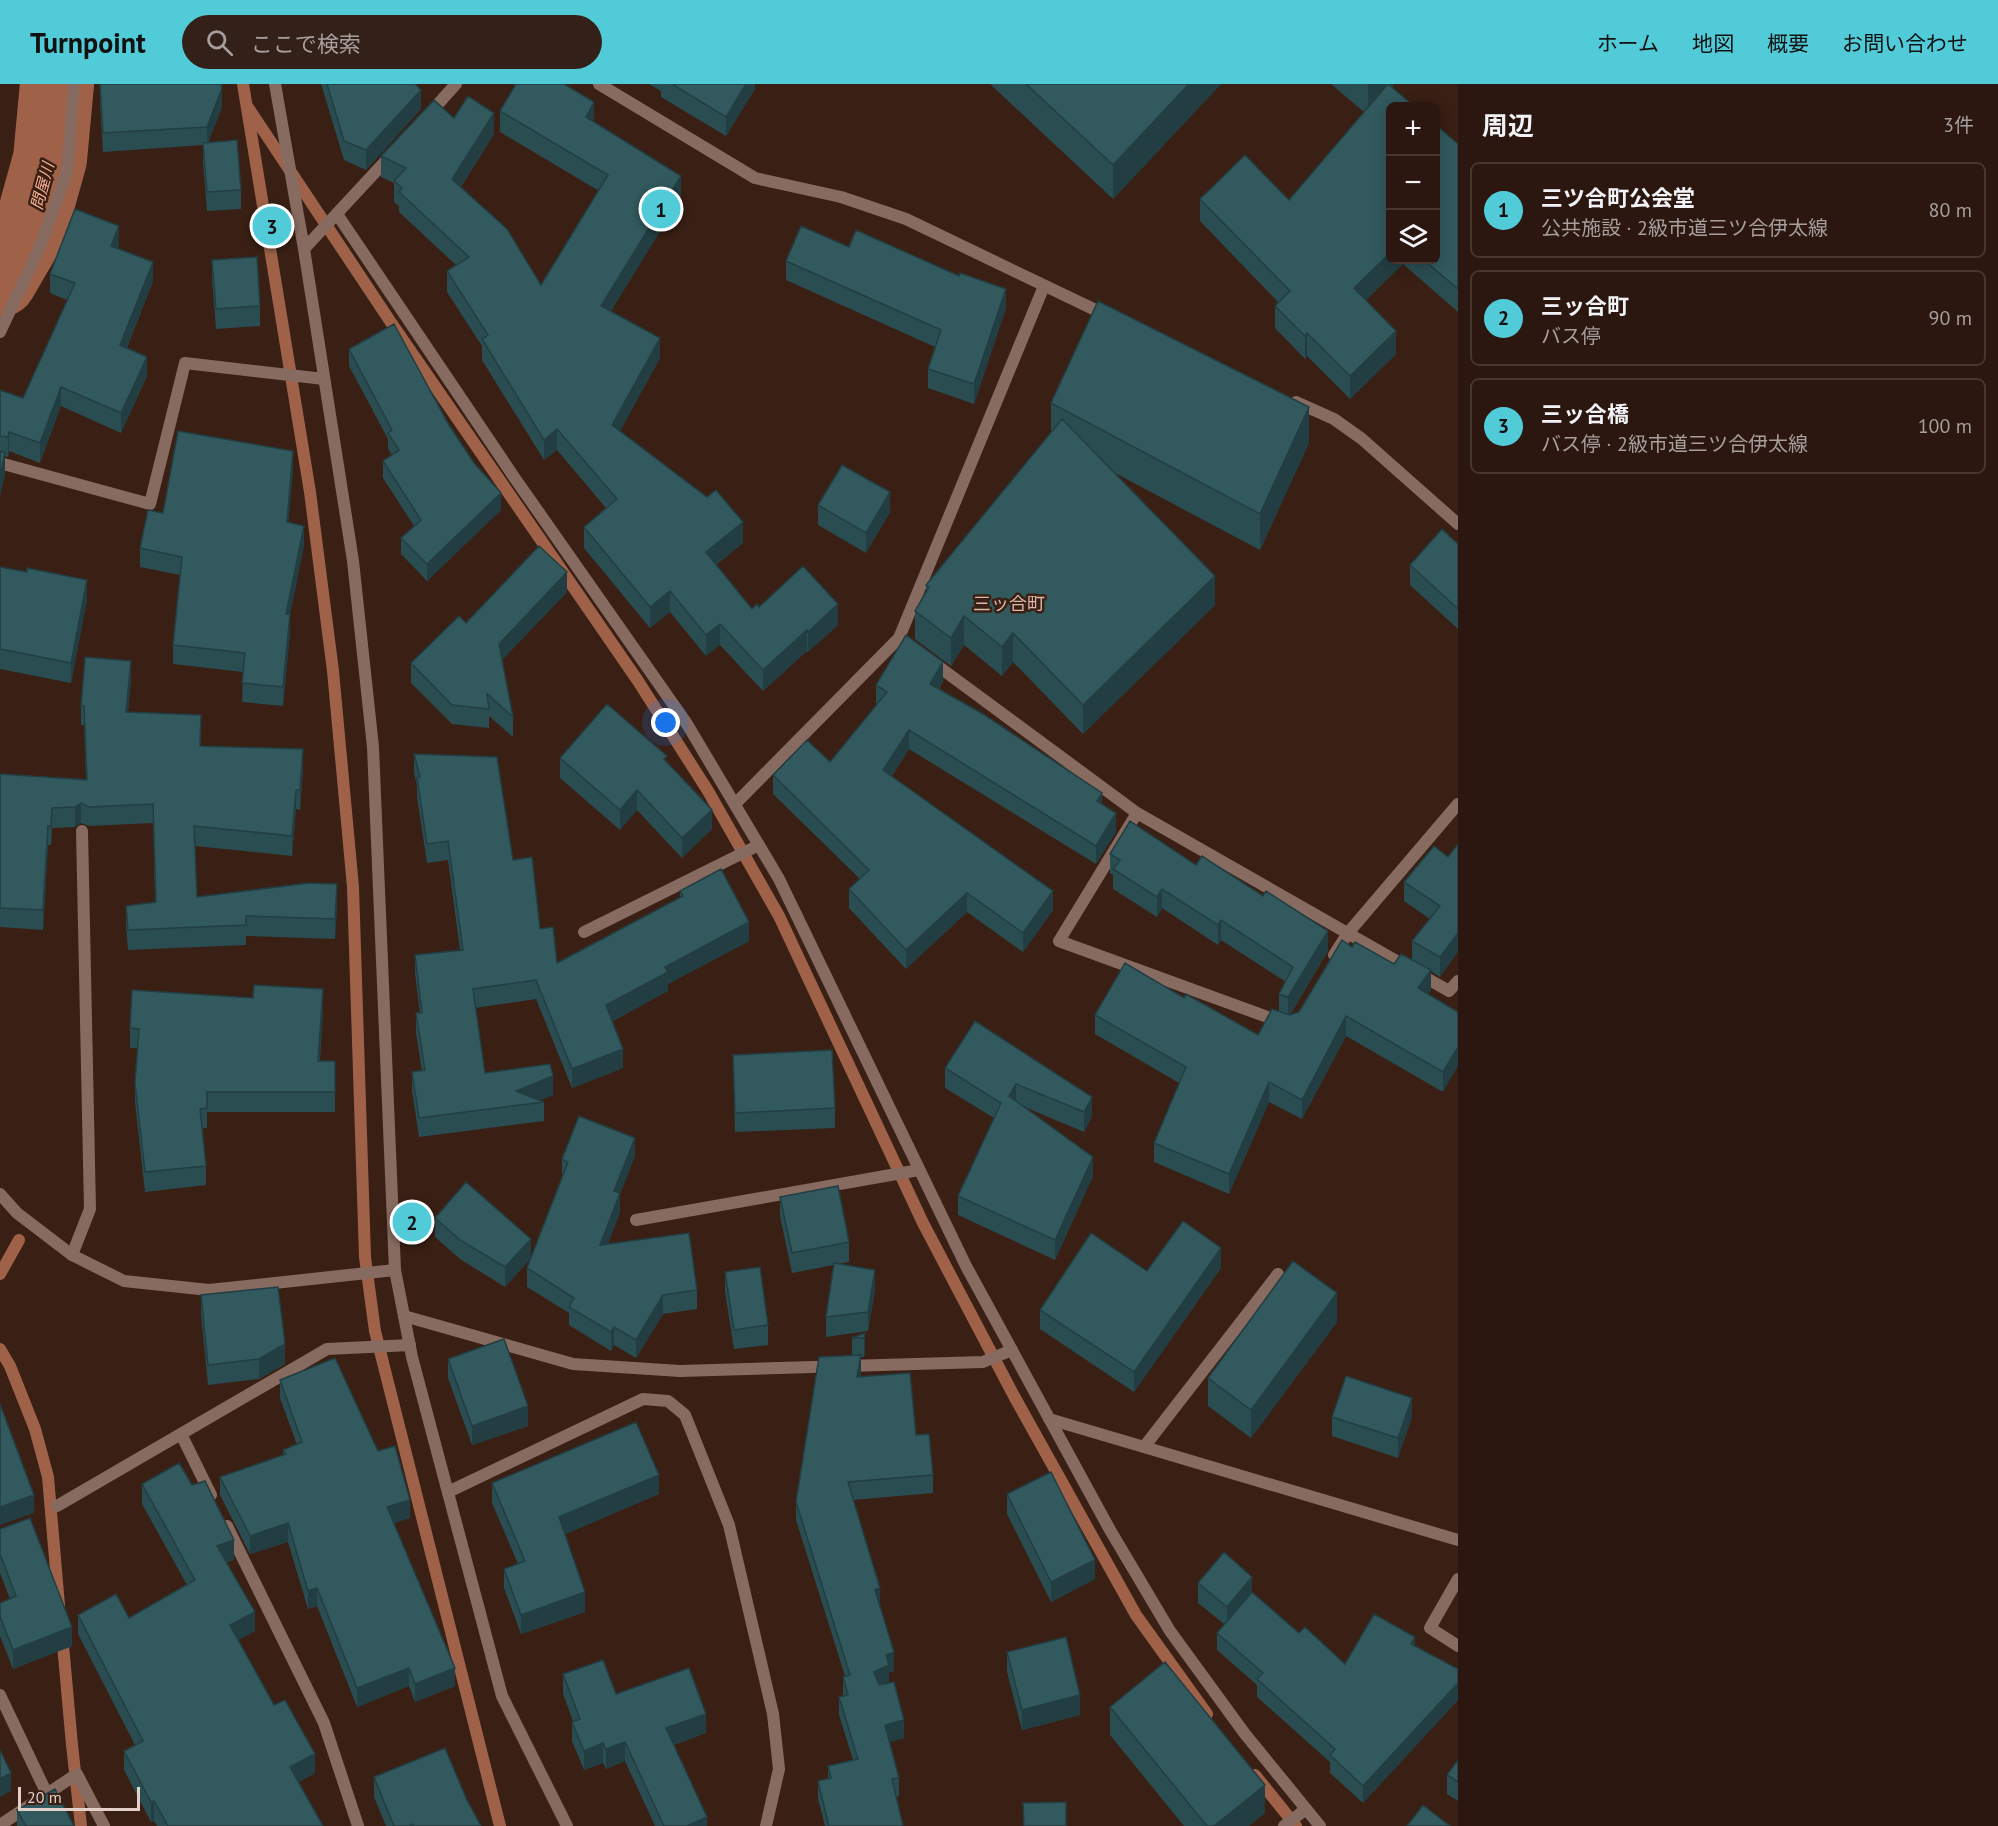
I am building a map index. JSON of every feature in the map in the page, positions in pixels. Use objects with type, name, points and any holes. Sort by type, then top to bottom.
[{"type":"street","points":[[0,332],[39,249],[67,172],[74,84]]},
{"type":"street","points":[[275,84],[304,249],[353,561],[373,747],[395,1270],[410,1345],[502,1696],[567,1826]]},
{"type":"street","points":[[416,128],[456,84]]},
{"type":"street","points":[[599,84],[755,178],[841,197],[906,219],[1119,321]]},
{"type":"street","points":[[304,249],[400,145]]},
{"type":"street","points":[[337,214],[514,477],[687,724],[779,879],[966,1266],[1110,1530],[1170,1631],[1245,1734],[1320,1826]]},
{"type":"street","points":[[735,804],[908,645],[1044,286]]},
{"type":"street","points":[[0,463],[150,504],[185,363],[324,379]]},
{"type":"street","points":[[1280,395],[1334,420],[1362,439],[1458,524]]},
{"type":"street","points":[[908,645],[1137,813],[1449,991],[1458,981]]},
{"type":"street","points":[[1325,970],[1348,933],[1458,804]]},
{"type":"street","points":[[1137,813],[1059,941],[1292,1027]]},
{"type":"street","points":[[72,1255],[90,1209],[82,831]]},
{"type":"street","points":[[584,932],[759,845]]},
{"type":"street","points":[[636,1220],[919,1170]]},
{"type":"street","points":[[0,1194],[17,1213],[72,1255],[124,1281],[209,1290],[395,1270]]},
{"type":"street","points":[[1144,1447],[1278,1275]]},
{"type":"street","points":[[404,1316],[573,1364],[680,1371],[984,1362],[1012,1350]]},
{"type":"street","points":[[57,1506],[327,1349],[410,1345]]},
{"type":"street","points":[[448,1492],[643,1399],[668,1401],[685,1415],[729,1525],[773,1714],[779,1769],[766,1826]]},
{"type":"street","points":[[1050,1419],[1458,1540]]},
{"type":"street","points":[[181,1434],[324,1723],[358,1826]]},
{"type":"street","points":[[1458,1579],[1430,1628],[1458,1646]]},
{"type":"street","points":[[0,1695],[47,1794]]},
{"type":"street","points":[[0,1825],[77,1774],[104,1826]]},
{"type":"street","points":[[1284,1826],[1306,1809]]},
{"type":"building","points":[[100,84],[221,84],[222,88],[207,127],[103,133]]},
{"type":"building","points":[[327,84],[415,84],[421,90],[366,150],[344,141]]},
{"type":"building","points":[[516,84],[564,84],[594,102],[586,117],[681,176],[601,306],[660,338],[612,425],[707,497],[716,490],[743,522],[706,552],[752,609],[757,604],[759,607],[803,566],[838,604],[763,670],[720,624],[706,635],[670,591],[650,607],[584,527],[617,499],[557,429],[544,440],[482,339],[488,335],[447,271],[469,257],[399,192],[402,188],[394,181],[406,168],[381,156],[434,100],[454,118],[468,96],[494,113],[452,179],[507,229],[541,285],[608,175],[500,111]]},
{"type":"building","points":[[672,84],[746,84],[726,117]]},
{"type":"building","points":[[1026,84],[1189,84],[1113,165]]},
{"type":"building","points":[[1388,84],[1409,102],[1386,102],[1386,257],[1354,288],[1396,331],[1350,376],[1307,333],[1305,336],[1275,306],[1290,291],[1200,199],[1245,155],[1289,200]]},
{"type":"building","points":[[1440,128],[1458,144],[1458,289],[1429,264],[1440,264]]},
{"type":"building","points":[[237,140],[241,190],[207,192],[203,143]]},
{"type":"building","points":[[75,209],[119,226],[111,246],[153,262],[120,345],[147,357],[121,413],[61,387],[40,443],[9,432],[8,437],[0,436],[0,390],[23,398],[75,283],[50,274]]},
{"type":"building","points":[[801,226],[849,247],[856,230],[959,276],[960,273],[1006,289],[974,384],[928,369],[941,330],[786,261]]},
{"type":"building","points":[[257,257],[260,306],[216,309],[212,260]]},
{"type":"building","points":[[1098,301],[1309,407],[1260,514],[1051,403]]},
{"type":"building","points":[[394,324],[449,425],[474,463],[501,493],[427,564],[401,538],[421,520],[383,461],[399,450],[388,433],[392,430],[349,349]]},
{"type":"building","points":[[1062,419],[1215,576],[1083,705],[1013,633],[1002,647],[964,616],[951,638],[915,611],[929,587],[926,585]]},
{"type":"building","points":[[178,431],[293,451],[287,522],[304,526],[286,614],[290,614],[283,687],[242,683],[245,653],[173,645],[182,557],[140,548],[148,510],[163,513]]},
{"type":"building","points":[[0,451],[5,453],[0,477]]},
{"type":"building","points":[[842,465],[890,492],[866,533],[818,505]]},
{"type":"building","points":[[1442,529],[1458,544],[1458,609],[1410,565]]},
{"type":"building","points":[[539,546],[567,572],[499,644],[513,717],[487,694],[489,709],[452,705],[411,663],[459,616],[466,623]]},
{"type":"building","points":[[0,567],[27,572],[27,568],[87,580],[71,663],[0,649]]},
{"type":"building","points":[[906,635],[943,662],[930,684],[983,714],[1102,793],[1097,801],[1116,813],[1096,846],[909,730],[883,770],[1053,891],[1023,933],[967,893],[906,950],[849,889],[869,870],[773,775],[807,740],[830,762],[887,692],[876,685]]},
{"type":"building","points":[[85,657],[131,661],[126,712],[201,715],[200,746],[303,749],[300,790],[296,790],[292,836],[194,826],[197,897],[309,883],[337,884],[335,919],[246,916],[246,925],[128,930],[126,906],[156,902],[153,804],[89,807],[81,803],[75,807],[52,808],[51,826],[48,826],[43,910],[0,908],[0,774],[87,780],[84,706],[81,706]]},
{"type":"building","points":[[607,704],[667,756],[664,759],[712,810],[682,838],[637,790],[620,810],[560,758]]},
{"type":"building","points":[[414,754],[497,757],[513,860],[532,857],[540,929],[553,927],[557,963],[683,896],[680,891],[721,869],[749,922],[665,967],[668,972],[606,1005],[623,1049],[572,1069],[536,980],[473,989],[485,1073],[550,1064],[553,1076],[516,1091],[544,1102],[419,1118],[412,1072],[425,1070],[416,1013],[422,1013],[415,955],[463,950],[448,841],[427,844],[417,778],[420,777]]},
{"type":"building","points":[[1130,821],[1196,865],[1202,856],[1263,896],[1266,891],[1328,931],[1288,997],[1279,994],[1293,967],[1221,920],[1218,925],[1162,889],[1157,897],[1113,869],[1120,860],[1110,854]]},
{"type":"building","points":[[1458,844],[1458,933],[1440,957],[1412,941],[1440,906],[1404,882],[1434,846],[1448,857]]},
{"type":"building","points":[[1342,940],[1352,947],[1355,942],[1394,964],[1401,954],[1431,970],[1418,988],[1458,1012],[1458,1047],[1443,1072],[1346,1016],[1302,1100],[1269,1082],[1229,1174],[1154,1143],[1186,1067],[1095,1015],[1125,963],[1184,998],[1186,994],[1258,1035],[1272,1009],[1290,1015],[1299,1012]]},
{"type":"building","points":[[254,985],[323,989],[318,1061],[335,1061],[335,1092],[207,1092],[207,1108],[200,1109],[206,1166],[145,1172],[135,1083],[139,1029],[130,1028],[132,990],[253,998]]},
{"type":"building","points":[[975,1021],[1092,1097],[1084,1112],[1016,1084],[1009,1096],[1093,1157],[1055,1240],[958,1196],[1001,1103],[945,1068]]},
{"type":"building","points":[[832,1050],[835,1108],[735,1113],[733,1055]]},
{"type":"building","points":[[579,1116],[635,1138],[614,1191],[620,1193],[600,1245],[689,1233],[697,1290],[663,1295],[636,1340],[614,1327],[611,1332],[569,1307],[574,1298],[527,1268],[568,1162],[562,1159]]},
{"type":"building","points":[[466,1182],[531,1239],[505,1267],[460,1240],[435,1218]]},
{"type":"building","points":[[838,1186],[849,1242],[792,1253],[780,1197]]},
{"type":"building","points":[[1183,1221],[1221,1248],[1134,1372],[1040,1310],[1091,1233],[1147,1271]]},
{"type":"building","points":[[1293,1261],[1337,1293],[1251,1410],[1208,1378]]},
{"type":"building","points":[[834,1263],[875,1270],[868,1312],[826,1317]]},
{"type":"building","points":[[760,1267],[768,1325],[734,1330],[725,1272]]},
{"type":"building","points":[[278,1287],[285,1344],[259,1359],[208,1365],[201,1295]]},
{"type":"building","points":[[865,1333],[864,1338],[852,1338]]},
{"type":"building","points":[[504,1339],[528,1406],[472,1426],[448,1359]]},
{"type":"building","points":[[861,1355],[857,1377],[910,1373],[916,1435],[929,1434],[933,1475],[848,1482],[880,1588],[875,1590],[894,1652],[886,1655],[889,1665],[874,1672],[879,1685],[894,1682],[904,1720],[885,1725],[899,1778],[892,1779],[903,1826],[829,1826],[818,1781],[831,1778],[828,1766],[858,1759],[839,1697],[848,1695],[843,1677],[850,1675],[796,1502],[819,1357]]},
{"type":"building","points":[[335,1358],[378,1451],[395,1446],[410,1500],[387,1507],[455,1668],[415,1684],[409,1668],[357,1688],[317,1588],[308,1591],[288,1523],[250,1536],[220,1477],[286,1454],[283,1450],[302,1442],[280,1380]]},
{"type":"building","points":[[1346,1376],[1412,1398],[1398,1438],[1332,1417]]},
{"type":"building","points":[[0,1404],[34,1495],[0,1507]]},
{"type":"building","points":[[636,1422],[659,1475],[559,1517],[585,1592],[521,1615],[504,1569],[525,1561],[492,1483]]},
{"type":"building","points":[[179,1463],[192,1485],[205,1481],[234,1540],[217,1546],[255,1612],[230,1625],[274,1705],[285,1700],[315,1754],[290,1767],[323,1826],[168,1826],[154,1801],[151,1802],[124,1751],[143,1741],[78,1615],[116,1594],[129,1618],[195,1580],[142,1484]]},
{"type":"building","points":[[1051,1472],[1095,1560],[1051,1582],[1007,1494]]},
{"type":"building","points":[[30,1518],[72,1627],[13,1650],[0,1616],[0,1603],[16,1596],[0,1554],[0,1529]]},
{"type":"building","points":[[1224,1552],[1252,1577],[1227,1607],[1198,1583]]},
{"type":"building","points":[[1252,1592],[1299,1633],[1305,1627],[1345,1664],[1374,1614],[1415,1637],[1411,1644],[1458,1669],[1458,1683],[1363,1786],[1330,1755],[1335,1749],[1257,1679],[1263,1673],[1217,1633]]},
{"type":"building","points":[[1066,1637],[1080,1695],[1022,1710],[1007,1652]]},
{"type":"building","points":[[603,1660],[616,1694],[689,1668],[706,1714],[666,1728],[707,1817],[687,1826],[664,1826],[625,1742],[606,1749],[603,1743],[584,1751],[572,1722],[580,1719],[563,1674]]},
{"type":"building","points":[[1165,1662],[1265,1785],[1214,1826],[1207,1826],[1110,1707]]},
{"type":"building","points":[[445,1748],[467,1800],[481,1826],[414,1826],[413,1824],[394,1826],[374,1777]]},
{"type":"building","points":[[0,1750],[11,1773],[0,1779]]},
{"type":"building","points":[[1458,1760],[1458,1782],[1447,1775]]},
{"type":"building","points":[[55,1789],[74,1826],[26,1826],[17,1810]]},
{"type":"building","points":[[1066,1802],[1066,1826],[1024,1826],[1023,1803]]},
{"type":"building","points":[[1423,1805],[1450,1826],[1407,1826]]},
{"type":"waterway","name":"問屋川","points":[[0,280],[31,227],[50,159],[57,84]]},
{"type":"waterway","points":[[243,84],[310,492],[333,671],[353,887],[365,1257],[375,1331],[500,1826]]},
{"type":"waterway","points":[[247,106],[390,321],[638,681],[708,791],[779,916],[923,1223],[1014,1396],[1136,1615],[1207,1714]]},
{"type":"waterway","points":[[0,1274],[19,1240]]},
{"type":"waterway","points":[[0,1349],[10,1366],[35,1429],[48,1477],[59,1605]]},
{"type":"waterway","points":[[62,1634],[81,1826]]},
{"type":"waterway","points":[[1255,1775],[1296,1826]]},
{"type":"place","name":"三ツ合町公会堂","points":[[661,209]]},
{"type":"place","name":"三ッ合橋","points":[[272,226]]},
{"type":"place","name":"三ッ合町","points":[[412,1222]]},
{"type":"district","name":"三ッ合町","points":[[1009,604]]}]
